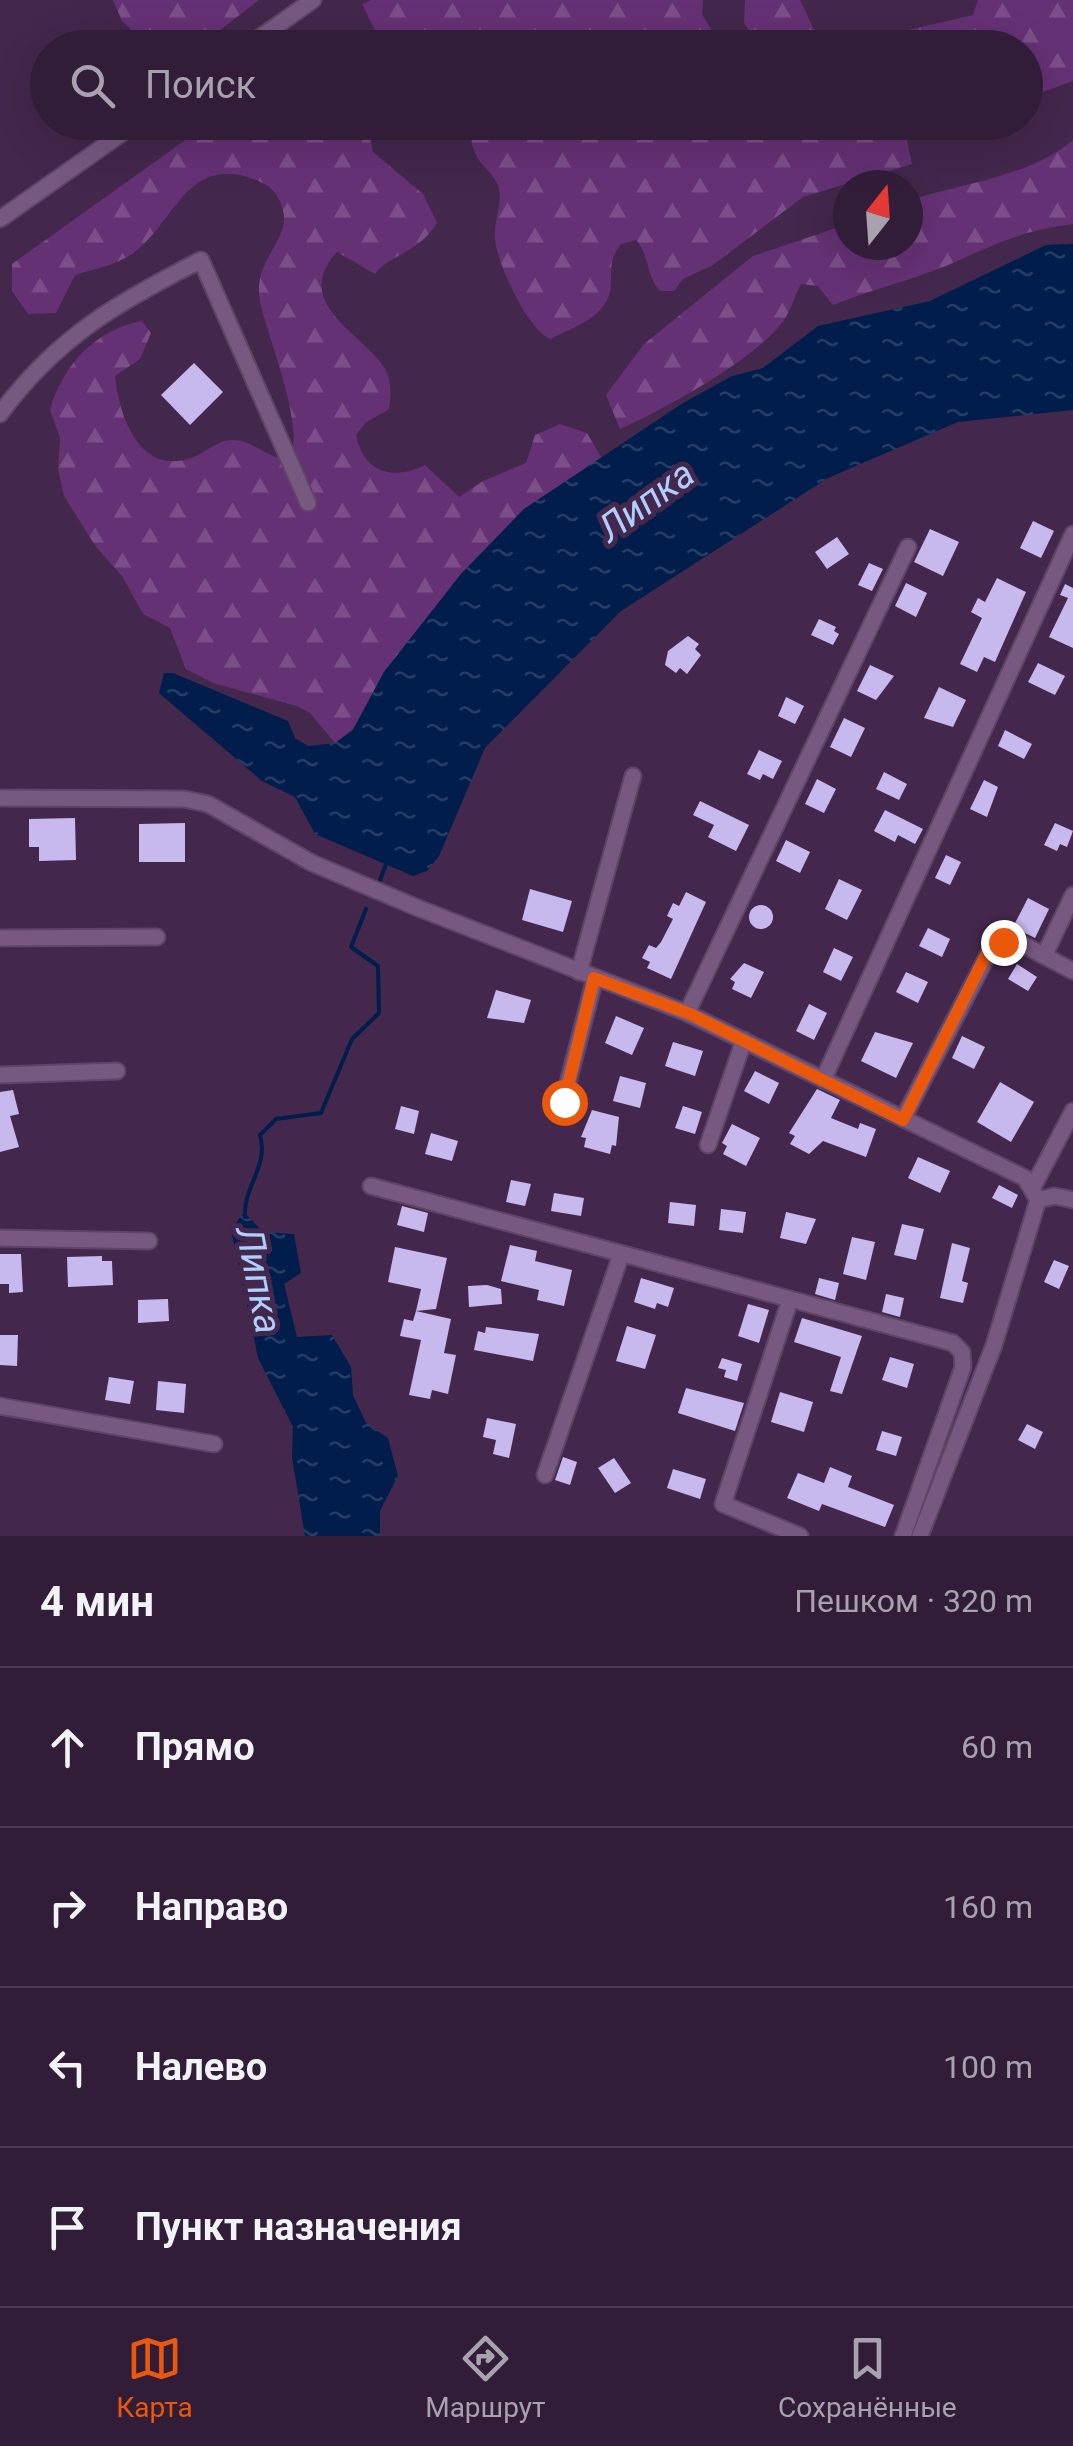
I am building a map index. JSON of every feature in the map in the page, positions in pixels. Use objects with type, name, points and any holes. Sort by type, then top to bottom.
[{"type":"street","points":[[270,30],[313,0]]},
{"type":"street","points":[[0,219],[112,140]]},
{"type":"street","points":[[0,414],[47,356],[115,303],[201,260],[308,503]]},
{"type":"street","points":[[824,1080],[1073,534]]},
{"type":"street","points":[[688,1013],[908,547]]},
{"type":"street","points":[[564,1102],[586,975],[634,776]]},
{"type":"street","points":[[0,798],[184,799],[208,804],[312,862],[688,1013],[903,1120],[1036,1192],[1073,1200]]},
{"type":"street","points":[[1044,956],[1073,895]]},
{"type":"street","points":[[0,938],[157,937]]},
{"type":"street","points":[[903,1120],[992,947],[1016,941],[1073,971]]},
{"type":"street","points":[[708,1145],[744,1040]]},
{"type":"street","points":[[0,1075],[117,1071]]},
{"type":"street","points":[[920,1536],[990,1354],[1036,1192],[1073,1110]]},
{"type":"street","points":[[370,1186],[953,1343],[962,1352],[963,1366],[903,1536]]},
{"type":"street","points":[[0,1238],[150,1241]]},
{"type":"street","points":[[545,1475],[621,1255]]},
{"type":"street","points":[[790,1300],[723,1504],[800,1536]]},
{"type":"street","points":[[962,1352],[976,1349],[990,1354]]},
{"type":"street","points":[[0,1406],[214,1444]]},
{"type":"green space","points":[[113,0],[259,0],[220,30],[132,30],[122,21]]},
{"type":"green space","points":[[372,0],[703,0],[702,14],[711,30],[375,30],[362,4]]},
{"type":"green space","points":[[745,0],[800,0],[815,30],[749,30],[744,23]]},
{"type":"green space","points":[[978,0],[1073,0],[1073,81],[1043,92],[1043,30],[908,30],[973,15]]},
{"type":"green space","points":[[185,140],[371,140],[373,152],[423,194],[437,223],[422,241],[375,274],[337,252],[325,271],[322,287],[326,303],[376,356],[389,379],[389,409],[365,423],[356,435],[366,458],[391,473],[425,465],[459,497],[483,481],[526,463],[535,435],[560,424],[587,433],[602,459],[524,509],[461,574],[384,672],[353,729],[335,743],[310,713],[297,706],[213,683],[186,669],[170,628],[143,614],[122,576],[96,547],[64,496],[58,469],[60,438],[50,410],[63,379],[83,352],[110,332],[142,321],[151,333],[140,359],[115,376],[127,424],[145,450],[173,461],[191,458],[233,440],[290,461],[290,407],[259,289],[261,275],[282,230],[284,219],[277,196],[266,185],[250,178],[228,174],[210,177],[182,197],[132,254],[75,275],[56,313],[28,314],[12,291],[12,264]]},
{"type":"green space","points":[[471,140],[907,140],[912,164],[892,170],[833,170],[833,188],[803,197],[713,265],[683,279],[674,291],[660,291],[636,240],[621,244],[612,261],[610,293],[605,303],[581,324],[550,339],[523,309],[501,264],[495,239],[500,192]]},
{"type":"green space","points":[[1073,140],[1073,224],[1022,235],[833,305],[818,286],[801,284],[784,320],[753,350],[684,396],[620,429],[606,395],[644,344],[753,256],[833,229],[833,260],[923,260],[923,197],[1016,171],[1056,153]]},
{"type":"water","points":[[1073,244],[1073,410],[958,422],[828,478],[621,611],[485,748],[439,856],[427,871],[413,876],[315,834],[295,797],[262,781],[159,693],[164,673],[173,673],[288,721],[295,738],[308,746],[335,743],[353,730],[384,672],[461,574],[524,509],[683,403],[732,376],[763,368],[818,326],[930,301],[1046,245]]},
{"type":"water","points":[[244,1212],[263,1232],[294,1234],[301,1273],[284,1284],[297,1337],[332,1335],[351,1367],[353,1395],[366,1423],[388,1438],[398,1476],[380,1511],[380,1536],[305,1536],[292,1457],[293,1427],[258,1358],[231,1230]]},
{"type":"building","points":[[194,363],[223,392],[190,425],[161,395]]},
{"type":"building","points":[[1033,521],[1054,531],[1041,558],[1020,548]]},
{"type":"building","points":[[930,529],[959,542],[943,576],[914,562]]},
{"type":"building","points":[[837,537],[849,554],[827,569],[815,552]]},
{"type":"building","points":[[869,563],[883,569],[872,591],[858,585]]},
{"type":"building","points":[[997,578],[1026,592],[995,662],[984,657],[977,672],[960,664],[982,618],[971,612],[978,598],[985,602]]},
{"type":"building","points":[[906,583],[927,593],[916,617],[895,606]]},
{"type":"building","points":[[1065,584],[1073,588],[1073,648],[1049,637],[1068,598],[1060,595]]},
{"type":"building","points":[[819,619],[836,627],[834,631],[839,634],[833,645],[811,635]]},
{"type":"building","points":[[688,636],[699,644],[695,649],[701,655],[687,674],[680,668],[676,673],[665,665],[668,651]]},
{"type":"building","points":[[1038,663],[1065,676],[1055,695],[1028,682]]},
{"type":"building","points":[[870,665],[894,676],[876,700],[857,691]]},
{"type":"building","points":[[939,687],[966,700],[953,727],[924,718]]},
{"type":"building","points":[[786,697],[804,706],[795,724],[778,716]]},
{"type":"building","points":[[844,718],[865,728],[851,757],[830,747]]},
{"type":"building","points":[[1005,730],[1032,744],[1024,759],[998,746]]},
{"type":"building","points":[[759,750],[782,761],[773,779],[763,774],[760,780],[747,774]]},
{"type":"building","points":[[884,772],[907,784],[899,800],[876,789]]},
{"type":"building","points":[[817,779],[836,789],[824,813],[805,804]]},
{"type":"building","points":[[984,780],[998,787],[987,817],[970,809]]},
{"type":"building","points":[[700,801],[749,825],[736,851],[708,837],[714,825],[693,815]]},
{"type":"building","points":[[885,810],[923,829],[915,844],[898,835],[895,842],[874,831]]},
{"type":"building","points":[[75,818],[76,860],[39,861],[39,847],[29,847],[29,819]]},
{"type":"building","points":[[185,823],[185,862],[139,862],[139,824]]},
{"type":"building","points":[[1055,823],[1073,831],[1067,847],[1060,844],[1057,851],[1044,845]]},
{"type":"building","points":[[786,840],[810,852],[800,873],[776,861]]},
{"type":"building","points":[[946,855],[961,862],[950,885],[935,878]]},
{"type":"building","points":[[839,879],[862,890],[847,920],[825,909]]},
{"type":"building","points":[[530,889],[572,901],[563,932],[522,920]]},
{"type":"building","points":[[686,892],[706,902],[671,979],[647,968],[650,962],[642,958],[649,945],[656,948],[661,942],[673,919],[667,916],[673,903],[679,906]]},
{"type":"building","points":[[1028,898],[1049,909],[1035,938],[1013,927]]},
{"type":"building","points":[[761,905],[773,917],[761,929],[749,917]]},
{"type":"building","points":[[928,928],[950,939],[942,957],[919,946]]},
{"type":"building","points":[[834,948],[853,957],[841,981],[823,972]]},
{"type":"building","points":[[744,963],[764,972],[751,998],[732,989],[735,982],[730,979]]},
{"type":"building","points":[[1017,964],[1037,977],[1028,991],[1008,979]]},
{"type":"building","points":[[906,972],[928,982],[918,1003],[896,992]]},
{"type":"building","points":[[496,990],[531,1000],[524,1023],[487,1018]]},
{"type":"building","points":[[809,1004],[827,1013],[814,1040],[796,1031]]},
{"type":"building","points":[[616,1016],[644,1028],[632,1055],[605,1043]]},
{"type":"building","points":[[875,1032],[913,1043],[896,1078],[861,1061]]},
{"type":"building","points":[[962,1036],[985,1047],[974,1069],[952,1058]]},
{"type":"building","points":[[673,1042],[703,1051],[695,1076],[665,1066]]},
{"type":"building","points":[[755,1071],[779,1083],[769,1104],[744,1091]]},
{"type":"building","points":[[620,1076],[646,1083],[640,1108],[613,1101]]},
{"type":"building","points":[[1000,1082],[1034,1102],[1011,1142],[977,1122]]},
{"type":"building","points":[[817,1089],[840,1100],[831,1118],[858,1129],[860,1123],[876,1129],[866,1157],[823,1141],[809,1154],[790,1144],[795,1136],[789,1133]]},
{"type":"building","points":[[13,1090],[19,1114],[10,1116],[19,1147],[0,1152],[0,1092]]},
{"type":"building","points":[[401,1106],[419,1111],[414,1134],[395,1129]]},
{"type":"building","points":[[683,1106],[702,1112],[695,1134],[675,1128]]},
{"type":"building","points":[[592,1110],[619,1117],[616,1146],[612,1145],[610,1154],[584,1147],[586,1138],[581,1137]]},
{"type":"building","points":[[732,1124],[760,1138],[746,1166],[723,1154],[727,1146],[722,1143]]},
{"type":"building","points":[[431,1133],[458,1141],[452,1161],[425,1154]]},
{"type":"building","points":[[918,1157],[950,1171],[940,1193],[908,1178]]},
{"type":"building","points":[[511,1180],[531,1184],[525,1206],[506,1202]]},
{"type":"building","points":[[999,1185],[1018,1195],[1012,1208],[992,1198]]},
{"type":"building","points":[[554,1193],[584,1198],[581,1216],[551,1211]]},
{"type":"building","points":[[670,1202],[696,1205],[694,1226],[668,1223]]},
{"type":"building","points":[[402,1206],[428,1213],[424,1232],[397,1225]]},
{"type":"building","points":[[721,1209],[746,1212],[743,1233],[719,1230]]},
{"type":"building","points":[[786,1212],[816,1219],[806,1244],[780,1238]]},
{"type":"building","points":[[902,1224],[924,1229],[916,1260],[894,1255]]},
{"type":"building","points":[[852,1237],[875,1242],[866,1280],[843,1274]]},
{"type":"building","points":[[952,1243],[970,1248],[962,1281],[968,1283],[963,1303],[940,1298]]},
{"type":"building","points":[[510,1245],[537,1251],[535,1261],[572,1270],[564,1306],[537,1300],[539,1290],[501,1281]]},
{"type":"building","points":[[395,1247],[447,1258],[436,1309],[416,1311],[421,1289],[388,1282]]},
{"type":"building","points":[[0,1254],[21,1254],[23,1292],[9,1293],[9,1284],[0,1284]]},
{"type":"building","points":[[102,1256],[102,1261],[112,1261],[113,1285],[68,1287],[67,1257]]},
{"type":"building","points":[[1054,1260],[1069,1266],[1059,1289],[1044,1282]]},
{"type":"building","points":[[641,1278],[674,1288],[668,1307],[657,1303],[655,1309],[634,1302]]},
{"type":"building","points":[[819,1278],[839,1283],[835,1300],[815,1294]]},
{"type":"building","points":[[468,1286],[501,1289],[502,1304],[469,1307]]},
{"type":"building","points":[[886,1294],[904,1298],[900,1317],[882,1312]]},
{"type":"building","points":[[168,1299],[169,1321],[138,1323],[138,1300]]},
{"type":"building","points":[[748,1304],[769,1310],[759,1343],[738,1336]]},
{"type":"building","points":[[416,1311],[451,1319],[444,1353],[456,1355],[448,1394],[432,1390],[430,1399],[409,1395],[421,1340],[400,1336],[404,1319],[413,1321]]},
{"type":"building","points":[[802,1318],[862,1336],[842,1394],[830,1391],[841,1357],[794,1342]]},
{"type":"building","points":[[627,1326],[656,1335],[645,1369],[616,1361]]},
{"type":"building","points":[[486,1327],[539,1334],[533,1361],[474,1350],[478,1331],[485,1333]]},
{"type":"building","points":[[0,1335],[18,1335],[17,1366],[0,1365]]},
{"type":"building","points":[[890,1357],[914,1364],[907,1388],[882,1380]]},
{"type":"building","points":[[722,1358],[742,1364],[737,1381],[724,1377],[726,1370],[718,1368]]},
{"type":"building","points":[[109,1377],[134,1381],[130,1404],[105,1400]]},
{"type":"building","points":[[158,1381],[186,1384],[184,1413],[156,1410]]},
{"type":"building","points":[[686,1388],[744,1403],[735,1431],[678,1413]]},
{"type":"building","points":[[780,1392],[813,1402],[804,1432],[771,1422]]},
{"type":"building","points":[[487,1418],[516,1424],[509,1458],[493,1454],[496,1440],[483,1437]]},
{"type":"building","points":[[1027,1424],[1043,1432],[1035,1449],[1018,1440]]},
{"type":"building","points":[[882,1431],[902,1437],[896,1456],[876,1450]]},
{"type":"building","points":[[563,1457],[577,1462],[570,1485],[555,1480]]},
{"type":"building","points":[[614,1458],[631,1483],[615,1493],[598,1468]]},
{"type":"building","points":[[830,1467],[852,1476],[848,1487],[894,1505],[885,1527],[822,1504],[819,1511],[787,1498],[798,1473],[824,1483]]},
{"type":"building","points":[[673,1469],[706,1479],[700,1499],[667,1488]]},
{"type":"waterway","name":"Липка","points":[[380,880],[386,864]]},
{"type":"waterway","name":"Липка","points":[[245,1217],[261,1157],[260,1135],[276,1119],[321,1113],[352,1039],[379,1013],[378,966],[351,947],[366,909]]},
{"type":"route","points":[[564,1102],[594,978],[688,1013],[903,1120],[986,955],[1003,942]]}]
